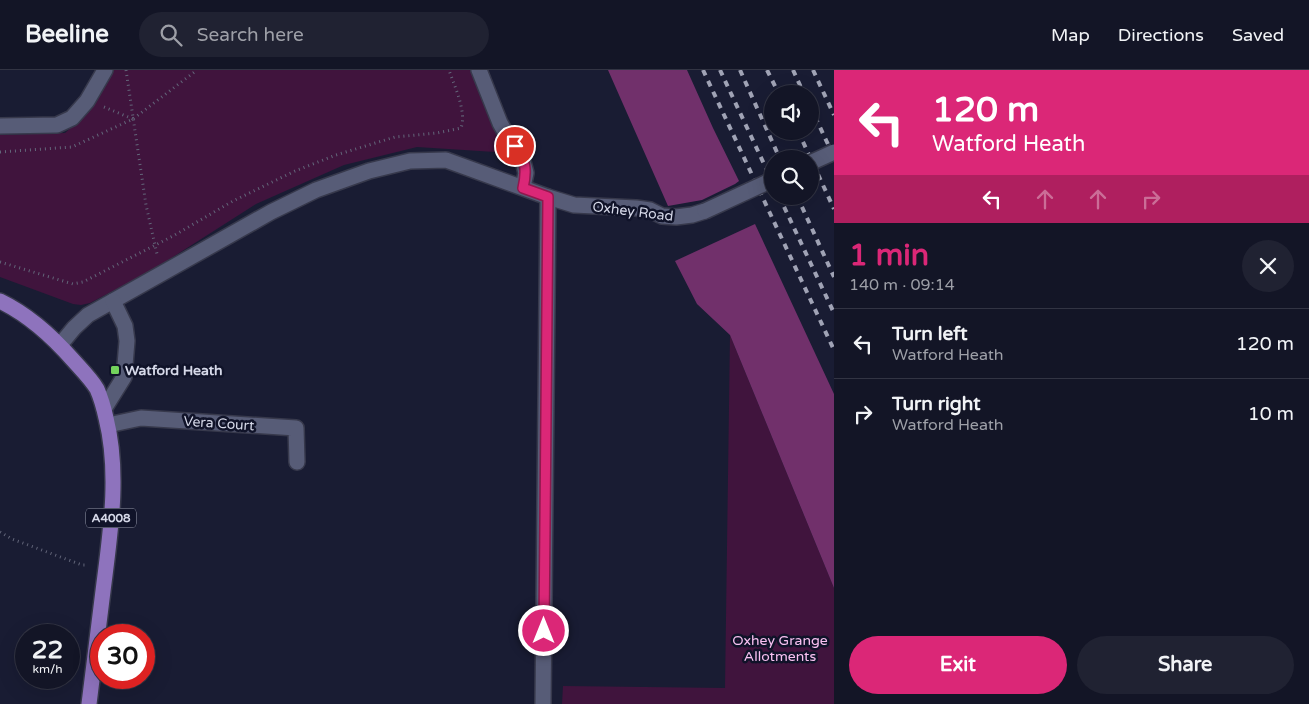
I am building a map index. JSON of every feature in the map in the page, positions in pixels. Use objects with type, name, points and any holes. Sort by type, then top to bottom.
[{"type":"main road","name":"A4008","points":[[0,301],[33,321],[60,345],[82,370],[97,390],[108,425],[112,453],[113,493],[89,704]]},
{"type":"street","points":[[0,126],[58,125],[72,118],[86,101],[105,70]]},
{"type":"street","points":[[479,70],[500,123],[508,139],[521,154],[526,173],[523,188]]},
{"type":"street","points":[[819,159],[834,152]]},
{"type":"street","points":[[60,345],[88,315],[113,300],[272,212],[316,190],[369,171],[410,161],[446,160],[548,197],[543,704]]},
{"type":"street","name":"Oxhey Road","points":[[548,197],[574,205],[636,208],[650,210],[662,216],[676,217],[705,211],[764,184]]},
{"type":"street","points":[[104,409],[124,376],[128,341],[125,326],[113,300]]},
{"type":"street","name":"Vera Court","points":[[108,425],[141,418],[296,428],[297,462]]},
{"type":"path","points":[[126,70],[146,205],[162,274]]},
{"type":"path","points":[[133,119],[197,70]]},
{"type":"path","points":[[0,262],[73,284],[83,282],[155,245],[233,201],[295,171],[336,155],[394,137],[437,133],[462,128],[464,122],[459,99],[448,70]]},
{"type":"path","points":[[86,101],[133,119]]},
{"type":"path","points":[[0,532],[12,539],[82,565],[106,567]]},
{"type":"green space","points":[[112,70],[475,70],[503,141],[502,150],[495,152],[417,147],[344,165],[256,204],[151,271],[90,303],[73,304],[0,277],[0,135],[65,133],[80,120]]},
{"type":"green space","name":"Oxhey Grange Allotments","points":[[730,335],[834,588],[834,704],[562,704],[563,686],[725,688]]},
{"type":"shaded area","points":[[608,70],[687,70],[739,181],[702,200],[668,206]]},
{"type":"shaded area","points":[[755,224],[834,394],[834,588],[730,335],[697,304],[675,261]]},
{"type":"railway","points":[[703,70],[834,350]]},
{"type":"railway","points":[[720,70],[764,164]]},
{"type":"railway","points":[[740,70],[776,150]]},
{"type":"railway","points":[[767,70],[774,85]]},
{"type":"railway","points":[[793,70],[800,85]]},
{"type":"railway","points":[[813,70],[834,115]]},
{"type":"railway","points":[[819,125],[834,157]]},
{"type":"railway","points":[[802,140],[834,209]]},
{"type":"railway","points":[[783,205],[834,313]]},
{"type":"railway","points":[[801,205],[834,277]]},
{"type":"place","name":"Watford Heath","points":[[115,370]]},
{"type":"route","points":[[515,146],[521,154],[526,173],[523,188],[548,197],[544,631]]}]
